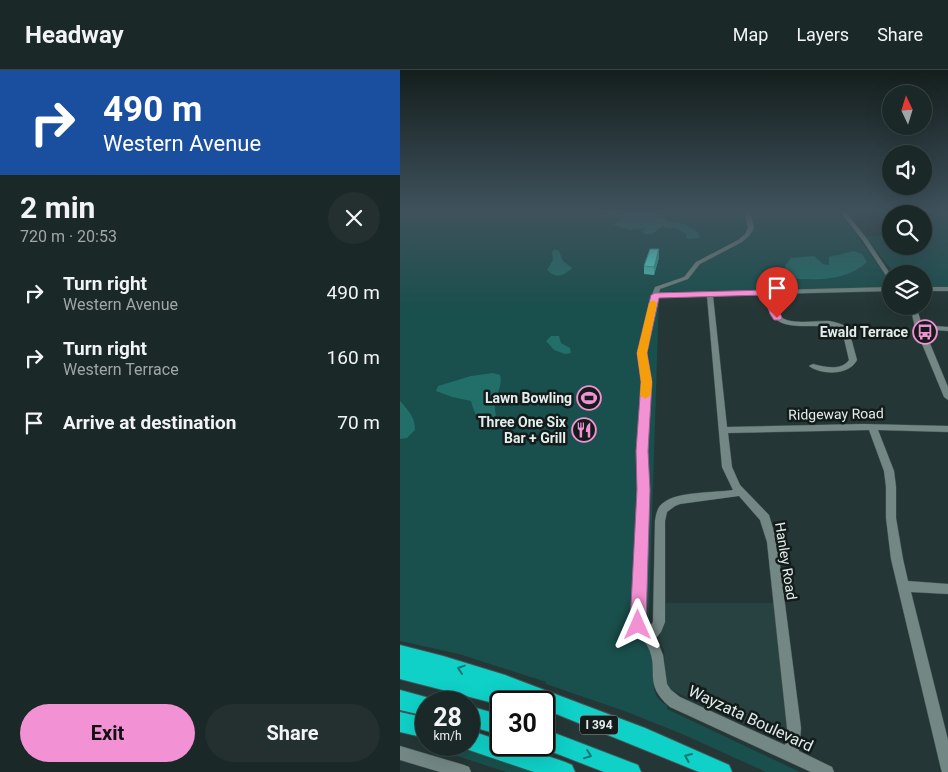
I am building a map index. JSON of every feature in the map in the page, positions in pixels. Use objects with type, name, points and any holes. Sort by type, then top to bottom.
[{"type":"highway","points":[[400,654],[458,668],[484,677],[654,742]]},
{"type":"highway","points":[[400,670],[490,692]]},
{"type":"highway","points":[[400,700],[415,703]]},
{"type":"highway","name":"I 394","points":[[555,711],[654,742],[722,772]]},
{"type":"highway","points":[[400,722],[415,725]]},
{"type":"highway","points":[[400,730],[415,733]]},
{"type":"highway","name":"I 394","points":[[555,743],[631,772]]},
{"type":"highway","points":[[480,745],[565,772]]},
{"type":"street","points":[[662,692],[658,679],[658,652],[649,637],[639,630],[637,618],[646,382],[642,353],[658,287],[686,278],[701,261],[735,243]]},
{"type":"street","points":[[867,243],[886,265]]},
{"type":"street","points":[[867,243],[882,266]]},
{"type":"street","points":[[932,288],[948,288]]},
{"type":"street","points":[[655,295],[882,289]]},
{"type":"street","points":[[768,292],[774,314],[780,320],[795,324],[833,323],[845,330],[853,360],[851,364],[839,369],[813,366]]},
{"type":"street","name":"Hanley Road","points":[[710,294],[727,467],[732,482],[765,518],[770,532],[794,728],[790,755]]},
{"type":"street","points":[[912,315],[919,327]]},
{"type":"street","points":[[916,315],[948,397]]},
{"type":"street","points":[[919,327],[948,329]]},
{"type":"street","points":[[872,427],[891,480],[891,518],[904,586],[948,769]]},
{"type":"street","name":"Ridgeway Road","points":[[724,430],[872,427],[948,429]]},
{"type":"street","points":[[649,637],[657,628],[659,622],[660,521],[664,508],[676,502],[726,496],[740,492]]},
{"type":"street","points":[[904,586],[948,589]]},
{"type":"street","name":"Wayzata Boulevard","points":[[662,692],[675,702],[827,772]]},
{"type":"street","points":[[400,752],[464,772]]},
{"type":"shaded area","points":[[400,243],[731,243],[699,260],[683,277],[658,285],[654,289],[652,297],[659,297],[648,644],[654,665],[655,691],[661,701],[667,705],[667,709],[800,772],[766,772],[682,734],[627,712],[546,684],[546,682],[459,654],[400,641]]},
{"type":"shaded area","points":[[741,243],[862,243],[882,270],[882,287],[659,292],[659,289],[688,278],[703,262]]},
{"type":"shaded area","points":[[870,243],[882,243],[882,255],[932,255],[932,243],[948,243],[948,287],[932,286],[932,265],[888,265]]},
{"type":"shaded area","points":[[555,249],[559,251],[563,261],[572,268],[560,275],[554,275],[547,270],[553,260],[552,252]]},
{"type":"shaded area","points":[[854,251],[862,254],[867,262],[854,271],[839,277],[800,279],[785,273],[785,266],[791,258],[814,256],[823,264],[829,265],[829,257]]},
{"type":"shaded area","points":[[551,336],[559,336],[561,343],[570,348],[571,353],[565,354],[554,350],[546,341]]},
{"type":"shaded area","points":[[493,373],[500,375],[501,380],[495,404],[496,415],[492,420],[480,419],[475,413],[471,401],[436,391],[438,386],[471,376]]},
{"type":"shaded area","points":[[400,401],[413,418],[415,430],[407,438],[400,439]]},
{"type":"shaded area","points":[[664,603],[774,603],[786,734],[780,738],[765,733],[669,689],[666,684],[664,650],[658,638],[665,623]]},
{"type":"shaded area","points":[[480,754],[545,772],[506,772],[457,756],[480,756]]},
{"type":"building","points":[[650,249],[659,249],[654,267],[644,266]]},
{"type":"slow traffic","points":[[645,395],[646,382],[642,353],[653,303]]},
{"type":"place","name":"Ewald Terrace","points":[[925,332]]},
{"type":"place","name":"Lawn Bowling","points":[[589,398]]},
{"type":"place","name":"Three One Six Bar + Grill","points":[[584,430]]},
{"type":"route","points":[[638,625],[643,490],[642,451],[646,382],[642,353],[655,295],[768,292],[774,314],[777,318]]}]
